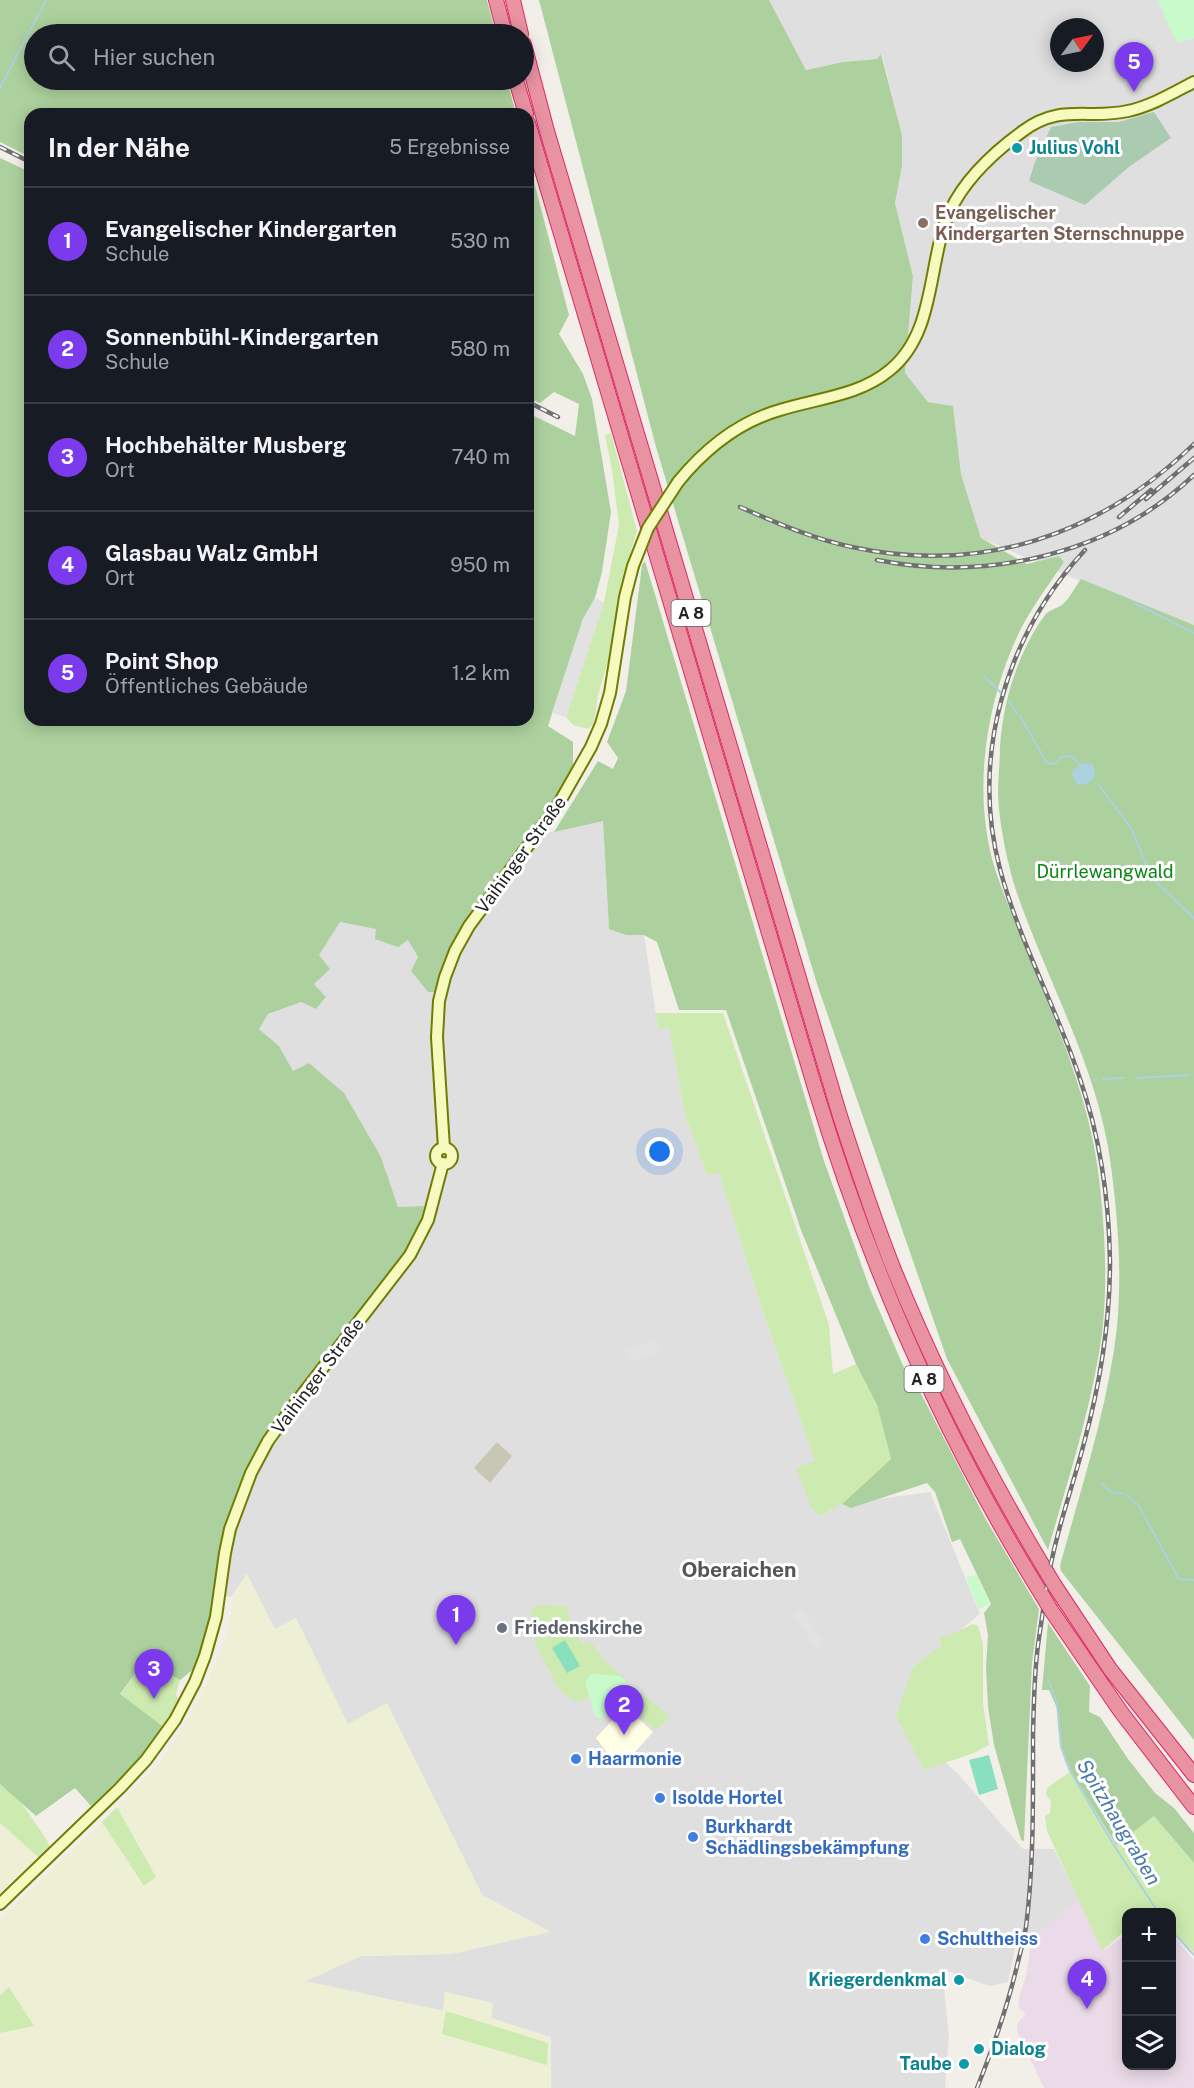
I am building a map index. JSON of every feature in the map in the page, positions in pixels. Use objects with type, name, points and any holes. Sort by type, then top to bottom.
[{"type":"highway","points":[[496,0],[502,24]]},
{"type":"highway","points":[[513,0],[519,24]]},
{"type":"highway","name":"A 8","points":[[534,82],[840,1116],[861,1181],[894,1269],[949,1394],[996,1485],[1046,1571],[1110,1670],[1194,1775]]},
{"type":"highway","points":[[519,90],[524,108]]},
{"type":"highway","name":"A 8","points":[[534,143],[808,1068],[843,1178],[884,1286],[934,1400],[994,1515],[1051,1610],[1121,1712],[1194,1807]]},
{"type":"main road","name":"Vaihinger Straße","points":[[0,1904],[120,1788],[159,1743],[175,1720],[195,1682],[213,1631],[230,1529],[260,1455],[291,1409],[410,1255],[428,1220],[442,1163],[437,1159],[437,1154],[444,1148],[437,1037],[439,1002],[448,969],[469,926],[558,806],[591,747],[610,693],[624,603],[633,566],[651,522],[678,482],[710,448],[731,432],[778,410],[852,392],[895,367],[908,351],[921,321],[932,285],[944,228],[958,195],[991,158],[1025,129],[1040,121],[1066,113],[1128,111],[1194,82]]},
{"type":"shaded area","points":[[769,0],[1194,0],[1194,625],[1073,578],[981,538],[961,473],[953,406],[928,402],[905,373],[913,276],[895,203],[902,166],[902,135],[882,54],[877,59],[843,62],[806,70]]},
{"type":"shaded area","points":[[1154,112],[1171,138],[1130,166],[1085,205],[1029,181],[1051,127],[1079,122],[1119,122]]},
{"type":"shaded area","points":[[595,598],[604,602],[566,717],[552,713],[583,619]]},
{"type":"shaded area","points":[[603,820],[609,928],[626,935],[644,935],[658,1027],[669,1028],[685,1115],[707,1175],[719,1172],[763,1312],[815,1461],[820,1516],[842,1504],[930,1492],[980,1614],[913,1669],[897,1717],[959,1775],[1023,1849],[1054,1849],[1079,1900],[1032,1938],[1016,1945],[1008,1982],[990,1986],[942,1969],[949,2036],[945,2088],[551,2088],[551,2054],[491,2018],[493,2003],[445,1992],[443,2011],[305,1981],[361,1956],[451,1954],[549,1931],[482,1895],[387,1704],[348,1725],[296,1619],[275,1630],[246,1575],[231,1597],[225,1596],[223,1570],[244,1480],[424,1206],[398,1207],[381,1157],[293,1071],[279,1046],[259,1029],[267,1014],[301,1002],[316,1009],[326,997],[314,984],[318,955],[340,922],[377,929],[408,940],[418,957],[446,962],[529,837]]},
{"type":"shaded area","points":[[654,1341],[659,1352],[630,1362],[625,1350]]},
{"type":"shaded area","points":[[497,1442],[512,1456],[490,1483],[474,1468]]},
{"type":"shaded area","points":[[247,1574],[275,1629],[296,1618],[348,1724],[387,1703],[482,1895],[550,1932],[451,1954],[361,1956],[306,1981],[443,2011],[445,1992],[493,2003],[491,2018],[551,2037],[551,2088],[0,2088],[0,2033],[34,2026],[9,1987],[0,1995],[0,1919],[102,1822],[144,1885],[156,1877],[117,1807],[162,1760],[203,1691],[227,1635],[232,1596]],"holes":[[[446,2012],[547,2043],[547,2064],[442,2034]]]},
{"type":"shaded area","points":[[802,1610],[824,1643],[817,1649],[794,1615]]},
{"type":"shaded area","points":[[625,1706],[653,1732],[626,1762],[617,1766],[596,1738]]},
{"type":"shaded area","points":[[0,1823],[43,1861],[0,1899]]},
{"type":"shaded area","points":[[1079,1900],[1103,1951],[1122,1937],[1122,2070],[1176,2070],[1176,1939],[1194,1960],[1194,2088],[1044,2088],[1017,2031],[1018,2022],[1026,2014],[1018,2007],[1032,1938]]},
{"type":"green space","points":[[0,0],[487,0],[493,24],[24,24],[24,90],[510,90],[514,108],[24,108],[24,154],[0,142]]},
{"type":"green space","points":[[539,0],[769,0],[806,70],[843,62],[877,59],[881,54],[902,135],[902,166],[895,203],[913,276],[905,373],[928,402],[953,406],[961,474],[981,538],[1027,564],[1059,556],[1064,562],[1023,624],[1003,672],[989,728],[983,785],[988,842],[995,869],[1056,1022],[1087,1115],[1094,1146],[1103,1217],[1105,1295],[1098,1361],[1079,1443],[1048,1550],[947,1359],[817,984],[656,447]]},
{"type":"green space","points":[[1158,0],[1194,0],[1194,38],[1178,43]]},
{"type":"green space","points":[[0,158],[24,169],[24,726],[534,726],[534,416],[575,436],[579,404],[554,392],[540,403],[534,400],[534,182],[569,315],[559,334],[583,374],[592,399],[611,512],[602,572],[595,598],[583,619],[548,726],[573,742],[573,771],[446,962],[436,992],[428,992],[411,971],[418,957],[408,940],[398,947],[375,939],[376,929],[340,922],[319,955],[330,969],[314,984],[326,997],[316,1009],[301,1002],[268,1014],[259,1029],[279,1046],[293,1071],[309,1063],[344,1093],[381,1157],[398,1207],[424,1206],[420,1227],[410,1249],[244,1480],[208,1633],[196,1667],[180,1680],[145,1660],[120,1694],[165,1728],[139,1760],[91,1806],[75,1788],[36,1816],[0,1784]]},
{"type":"green space","points":[[611,433],[637,531],[627,563],[611,651],[598,695],[594,723],[588,729],[573,725],[566,717],[604,602],[619,525],[605,435]]},
{"type":"green space","points":[[645,561],[824,1161],[870,1289],[911,1384],[917,1386],[985,1518],[1039,1609],[1032,1663],[1024,1841],[1021,1840],[994,1745],[988,1707],[986,1668],[988,1635],[984,1613],[991,1604],[960,1539],[952,1542],[935,1492],[927,1483],[851,1508],[842,1504],[891,1459],[877,1405],[856,1364],[801,1230],[726,1010],[679,1010],[657,942],[644,935],[626,935],[609,929],[603,821],[554,832],[598,761],[613,769],[618,758],[607,742],[626,691],[642,565]]},
{"type":"green space","name":"Dürrlewangwald","points":[[1081,579],[1194,625],[1194,1740],[1061,1571],[1060,1566],[1093,1447],[1113,1357],[1119,1287],[1117,1226],[1111,1166],[1096,1096],[1072,1029],[1014,885],[1002,832],[998,788],[1004,712],[1020,661],[1035,629],[1045,615],[1066,602]]},
{"type":"green space","points":[[656,1013],[723,1013],[829,1325],[833,1374],[856,1364],[877,1405],[891,1459],[842,1504],[820,1516],[811,1507],[796,1468],[815,1461],[763,1312],[719,1173],[707,1175],[685,1115],[669,1028],[658,1028]]},
{"type":"green space","points":[[976,1574],[990,1604],[979,1609],[966,1578]]},
{"type":"green space","points":[[537,1605],[567,1606],[570,1619],[583,1645],[590,1641],[603,1659],[628,1682],[610,1687],[610,1678],[600,1673],[590,1676],[585,1683],[589,1696],[584,1700],[578,1702],[562,1693],[539,1652],[531,1626],[531,1611]]},
{"type":"green space","points":[[1048,1623],[1090,1686],[1089,1712],[1100,1717],[1128,1759],[1155,1793],[1174,1808],[1194,1833],[1194,1863],[1154,1816],[1116,1845],[1071,1771],[1062,1748],[1057,1708],[1049,1690],[1042,1690]]},
{"type":"green space","points":[[973,1624],[978,1626],[983,1644],[983,1703],[989,1745],[974,1753],[924,1770],[896,1716],[913,1667],[942,1645],[939,1636],[947,1636]]},
{"type":"green space","points":[[565,1640],[580,1666],[567,1673],[552,1648]]},
{"type":"green space","points":[[145,1660],[180,1680],[176,1694],[181,1705],[165,1728],[120,1695]]},
{"type":"green space","points":[[591,1674],[620,1676],[640,1693],[601,1719],[595,1716],[585,1682]]},
{"type":"green space","points":[[632,1685],[670,1717],[656,1731],[624,1701],[628,1686]]},
{"type":"green space","points":[[989,1755],[998,1789],[979,1795],[969,1760]]},
{"type":"green space","points":[[1071,1771],[1115,1845],[1154,1816],[1194,1863],[1194,1952],[1176,1933],[1176,1908],[1122,1908],[1122,1934],[1102,1951],[1047,1831],[1045,1816],[1050,1813],[1051,1801],[1046,1795],[1047,1788]]},
{"type":"green space","points":[[0,1784],[18,1798],[47,1840],[50,1848],[43,1861],[0,1823]]},
{"type":"green space","points":[[117,1807],[156,1877],[144,1886],[102,1822]]},
{"type":"green space","points":[[9,1987],[34,2026],[0,2033],[0,1995]]},
{"type":"green space","points":[[446,2011],[548,2043],[547,2065],[442,2034]]},
{"type":"water","points":[[1084,763],[1092,764],[1095,772],[1093,779],[1083,785],[1078,785],[1072,776],[1073,770]]},
{"type":"waterway","points":[[33,24],[46,0]]},
{"type":"waterway","points":[[0,88],[24,42]]},
{"type":"waterway","points":[[1134,603],[1194,633]]},
{"type":"waterway","points":[[985,677],[1002,694]]},
{"type":"waterway","points":[[1009,702],[1017,713]]},
{"type":"waterway","points":[[1020,716],[1047,763],[1054,764],[1061,757],[1071,756],[1081,766]]},
{"type":"waterway","points":[[1098,784],[1131,828],[1147,867],[1157,883],[1194,918]]},
{"type":"waterway","points":[[1136,1078],[1189,1075]]},
{"type":"waterway","points":[[1103,1079],[1123,1078]]},
{"type":"waterway","points":[[1102,1484],[1111,1492],[1123,1494]]},
{"type":"waterway","points":[[1127,1495],[1138,1505],[1179,1579],[1194,1580]]},
{"type":"waterway","name":"Spitzhaugraben","points":[[1048,1679],[1057,1703],[1061,1747],[1069,1769],[1115,1847],[1155,1908]]},
{"type":"waterway","name":"Spitzhaugraben","points":[[1176,1935],[1194,1955]]},
{"type":"railway","points":[[0,147],[24,159]]},
{"type":"railway","points":[[534,405],[558,417]]},
{"type":"railway","points":[[740,507],[781,525],[852,547],[900,554],[947,556],[992,551],[1036,540],[1078,524],[1119,502],[1158,476],[1194,444]]},
{"type":"railway","points":[[1146,499],[1194,458]]},
{"type":"railway","points":[[877,560],[919,566],[962,567],[1004,564],[1046,555],[1086,542],[1125,525],[1161,502],[1194,475]]},
{"type":"railway","points":[[1119,517],[1151,490]]},
{"type":"railway","points":[[977,2088],[1004,2013],[1026,1927],[1032,1855],[1033,1734],[1037,1650],[1055,1544],[1095,1398],[1106,1330],[1110,1261],[1108,1215],[1093,1123],[1071,1053],[1008,896],[992,826],[990,783],[993,741],[1002,699],[1015,658],[1034,620],[1057,583],[1085,550]]},
{"type":"place","name":"Point Shop","points":[[1134,92]]},
{"type":"place","name":"Julius Vohl","points":[[1017,148]]},
{"type":"place","name":"Evangelischer Kindergarten Sternschnuppe","points":[[923,223]]},
{"type":"place","name":"Friedenskirche","points":[[502,1628]]},
{"type":"place","name":"Evangelischer Kindergarten","points":[[456,1645]]},
{"type":"place","name":"Hochbehälter Musberg","points":[[154,1699]]},
{"type":"place","name":"Sonnenbühl-Kindergarten","points":[[624,1735]]},
{"type":"place","name":"Haarmonie","points":[[576,1759]]},
{"type":"place","name":"Isolde Hortel","points":[[660,1798]]},
{"type":"place","name":"Burkhardt Schädlingsbekämpfung","points":[[693,1837]]},
{"type":"place","name":"Schultheiss","points":[[925,1939]]},
{"type":"place","name":"Kriegerdenkmal","points":[[959,1980]]},
{"type":"place","name":"Glasbau Walz GmbH","points":[[1087,2009]]},
{"type":"place","name":"Dialog","points":[[979,2049]]},
{"type":"place","name":"Taube","points":[[964,2064]]},
{"type":"district","name":"Oberaichen","points":[[739,1570]]}]
